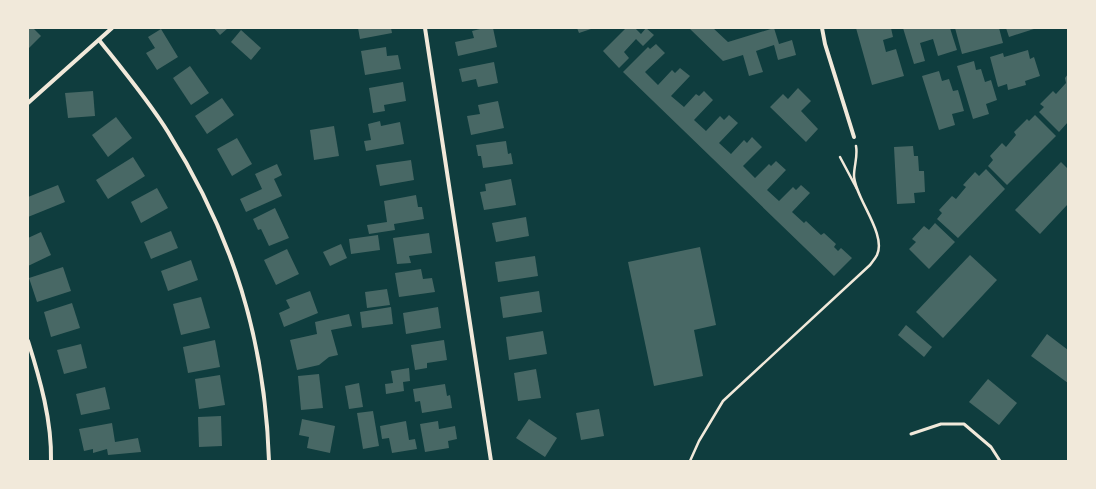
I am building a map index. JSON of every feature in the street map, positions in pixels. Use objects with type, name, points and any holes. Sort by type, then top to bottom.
[{"type":"street","points":[[28,103],[112,28]]},
{"type":"street","points":[[424,28],[491,461]]},
{"type":"street","points":[[822,28],[825,44],[854,137]]},
{"type":"street","points":[[99,40],[168,131],[198,183],[218,224],[240,285],[254,334],[264,387],[269,461]]},
{"type":"street","points":[[28,341],[43,400],[50,437],[51,461]]},
{"type":"lane","points":[[911,434],[941,424],[964,424],[991,447],[1000,461]]},
{"type":"path","points":[[854,137],[858,156],[854,176],[858,191]]},
{"type":"path","points":[[690,461],[699,441],[723,401],[870,265],[878,254],[878,237],[858,191],[840,158]]},
{"type":"building","points":[[28,28],[33,28],[41,36],[28,49]]},
{"type":"building","points":[[214,28],[228,28],[220,35]]},
{"type":"building","points":[[358,28],[391,28],[392,33],[360,39]]},
{"type":"building","points":[[484,28],[493,28],[497,47],[458,56],[455,42],[474,38],[472,31]]},
{"type":"building","points":[[577,28],[594,28],[579,33]]},
{"type":"building","points":[[626,28],[635,28],[641,34],[646,28],[654,35],[643,46],[636,39],[624,52],[629,58],[619,68],[603,51]]},
{"type":"building","points":[[689,28],[713,28],[728,42],[774,28],[779,44],[792,40],[796,55],[778,60],[774,45],[756,51],[763,72],[749,76],[743,55],[723,61]]},
{"type":"building","points":[[856,28],[891,28],[893,37],[883,40],[886,52],[896,49],[904,76],[872,85]]},
{"type":"building","points":[[903,28],[950,28],[957,50],[938,56],[933,39],[920,43],[925,61],[914,64]]},
{"type":"building","points":[[955,28],[999,28],[1003,43],[962,54]]},
{"type":"building","points":[[1006,28],[1037,28],[1009,37]]},
{"type":"building","points":[[161,29],[178,57],[157,70],[146,53],[155,48],[148,37]]},
{"type":"building","points":[[241,30],[261,48],[251,60],[231,42]]},
{"type":"building","points":[[656,44],[665,53],[645,72],[658,85],[672,70],[675,73],[680,68],[690,76],[671,96],[684,107],[696,94],[699,96],[704,91],[713,100],[694,120],[706,131],[720,116],[724,120],[729,115],[738,123],[719,143],[731,154],[744,140],[747,143],[752,137],[762,147],[743,166],[755,178],[769,164],[771,166],[776,161],[786,170],[767,190],[779,201],[793,187],[796,190],[801,185],[810,193],[792,212],[804,223],[806,221],[821,235],[824,233],[836,244],[834,247],[838,251],[841,248],[852,258],[834,276],[623,72],[648,47],[650,49]]},
{"type":"building","points":[[386,47],[387,56],[398,55],[401,69],[365,75],[361,51]]},
{"type":"building","points":[[1028,50],[1030,59],[1034,57],[1040,76],[1025,81],[1026,85],[1008,90],[1007,84],[998,87],[990,57],[1003,53],[1004,57]]},
{"type":"building","points":[[974,61],[976,70],[981,69],[985,82],[991,80],[997,100],[986,104],[989,114],[973,119],[957,66]]},
{"type":"building","points":[[494,62],[498,83],[478,87],[476,79],[462,82],[459,69]]},
{"type":"building","points":[[190,66],[209,93],[191,105],[173,78]]},
{"type":"building","points":[[939,71],[942,81],[949,79],[953,91],[958,90],[964,111],[952,114],[955,125],[939,130],[922,76]]},
{"type":"building","points":[[1068,74],[1068,122],[1059,132],[1039,112],[1044,107],[1040,104],[1053,91],[1056,94],[1066,83],[1065,78]]},
{"type":"building","points":[[403,82],[406,101],[384,105],[385,111],[373,113],[369,88]]},
{"type":"building","points":[[798,88],[811,101],[801,111],[818,129],[806,142],[770,107],[783,94],[788,99]]},
{"type":"building","points":[[93,91],[95,116],[68,118],[65,93]]},
{"type":"building","points":[[222,98],[234,115],[207,134],[195,116]]},
{"type":"building","points":[[498,101],[504,128],[471,135],[467,116],[480,114],[478,105]]},
{"type":"building","points":[[1035,115],[1056,136],[1007,185],[988,166],[993,160],[990,156],[1002,143],[1006,147],[1016,135],[1014,132],[1027,119],[1029,121]]},
{"type":"building","points":[[116,117],[132,138],[108,157],[92,135]]},
{"type":"building","points":[[380,121],[381,126],[400,122],[404,144],[366,151],[364,141],[371,140],[368,124]]},
{"type":"building","points":[[334,126],[339,156],[314,160],[310,130]]},
{"type":"building","points":[[237,138],[252,164],[232,176],[217,149]]},
{"type":"building","points":[[506,141],[508,154],[511,153],[513,164],[483,168],[481,156],[478,156],[476,145]]},
{"type":"building","points":[[913,146],[914,156],[918,156],[919,171],[924,171],[925,192],[914,193],[915,203],[897,204],[894,147]]},
{"type":"building","points":[[133,157],[145,176],[108,199],[96,180]]},
{"type":"building","points":[[411,160],[414,180],[380,186],[376,165]]},
{"type":"building","points":[[1061,162],[1068,169],[1068,204],[1040,234],[1015,210]]},
{"type":"building","points":[[277,164],[282,175],[274,179],[282,196],[246,212],[240,199],[262,189],[255,174]]},
{"type":"building","points":[[986,169],[1005,189],[958,238],[937,219],[942,213],[939,210],[952,196],[956,199],[966,187],[963,185],[975,172],[979,176]]},
{"type":"building","points":[[511,179],[516,205],[484,210],[480,192],[486,191],[485,184]]},
{"type":"building","points":[[58,185],[65,202],[28,217],[28,197]]},
{"type":"building","points":[[157,188],[168,208],[141,223],[131,202]]},
{"type":"building","points":[[416,195],[418,207],[422,207],[424,219],[394,224],[395,230],[369,234],[367,225],[387,222],[384,201]]},
{"type":"building","points":[[275,208],[289,238],[269,246],[261,229],[258,230],[253,219]]},
{"type":"building","points":[[526,217],[529,236],[496,242],[492,223]]},
{"type":"building","points":[[935,223],[955,242],[929,269],[909,249],[916,242],[912,239],[924,226],[929,230]]},
{"type":"building","points":[[171,231],[178,248],[151,259],[144,242]]},
{"type":"building","points":[[41,232],[51,255],[28,266],[28,238]]},
{"type":"building","points":[[429,233],[432,253],[409,256],[411,263],[397,264],[393,238]]},
{"type":"building","points":[[378,235],[380,250],[351,254],[349,239]]},
{"type":"building","points":[[341,244],[347,258],[330,266],[323,252]]},
{"type":"building","points":[[700,247],[716,325],[694,330],[703,376],[654,386],[628,262]]},
{"type":"building","points":[[287,249],[299,274],[276,285],[264,260]]},
{"type":"building","points":[[970,255],[997,280],[943,338],[916,312]]},
{"type":"building","points":[[535,256],[538,276],[498,282],[495,262]]},
{"type":"building","points":[[191,260],[198,280],[168,291],[161,271]]},
{"type":"building","points":[[63,267],[71,291],[37,302],[29,278]]},
{"type":"building","points":[[421,269],[423,279],[432,278],[435,292],[399,297],[395,273]]},
{"type":"building","points":[[387,289],[390,305],[367,308],[365,292]]},
{"type":"building","points":[[310,291],[318,313],[284,327],[279,313],[290,308],[286,300]]},
{"type":"building","points":[[539,291],[542,312],[503,318],[500,297]]},
{"type":"building","points":[[201,297],[210,328],[181,335],[173,304]]},
{"type":"building","points":[[72,303],[80,328],[51,337],[44,312]]},
{"type":"building","points":[[391,307],[393,324],[362,328],[360,312]]},
{"type":"building","points":[[438,307],[441,328],[406,334],[403,313]]},
{"type":"building","points":[[349,314],[352,326],[331,330],[338,355],[329,357],[319,365],[297,370],[290,340],[317,334],[315,322]]},
{"type":"building","points":[[906,325],[932,347],[924,357],[898,335]]},
{"type":"building","points":[[543,331],[547,354],[509,360],[506,337]]},
{"type":"building","points":[[1047,334],[1068,350],[1068,383],[1031,356]]},
{"type":"building","points":[[215,340],[220,367],[188,373],[183,347]]},
{"type":"building","points":[[444,340],[447,360],[427,363],[427,368],[415,370],[411,345]]},
{"type":"building","points":[[81,344],[87,368],[64,374],[57,350]]},
{"type":"building","points":[[409,368],[410,381],[403,382],[404,391],[386,394],[385,384],[393,383],[391,371]]},
{"type":"building","points":[[536,369],[541,398],[518,401],[514,373]]},
{"type":"building","points":[[319,374],[323,408],[301,410],[298,376]]},
{"type":"building","points":[[220,375],[225,405],[199,409],[195,379]]},
{"type":"building","points":[[988,379],[1017,403],[999,425],[969,402]]},
{"type":"building","points":[[359,383],[363,407],[349,409],[345,386]]},
{"type":"building","points":[[445,384],[447,396],[450,395],[452,408],[422,413],[420,401],[415,402],[413,389]]},
{"type":"building","points":[[105,387],[110,409],[81,415],[76,394]]},
{"type":"building","points":[[599,409],[604,436],[581,440],[576,413]]},
{"type":"building","points":[[373,411],[379,446],[363,449],[357,413]]},
{"type":"building","points":[[221,416],[222,446],[199,447],[198,417]]},
{"type":"building","points":[[302,419],[335,426],[330,453],[307,448],[309,437],[299,435]]},
{"type":"building","points":[[529,419],[557,438],[545,457],[516,438]]},
{"type":"building","points":[[406,421],[409,440],[415,439],[417,449],[392,453],[389,438],[382,439],[380,426]]},
{"type":"building","points":[[438,421],[439,429],[455,426],[457,439],[448,441],[449,448],[425,452],[420,424]]},
{"type":"building","points":[[112,423],[115,442],[138,438],[141,452],[108,455],[107,449],[93,453],[93,449],[84,451],[79,429]]}]
